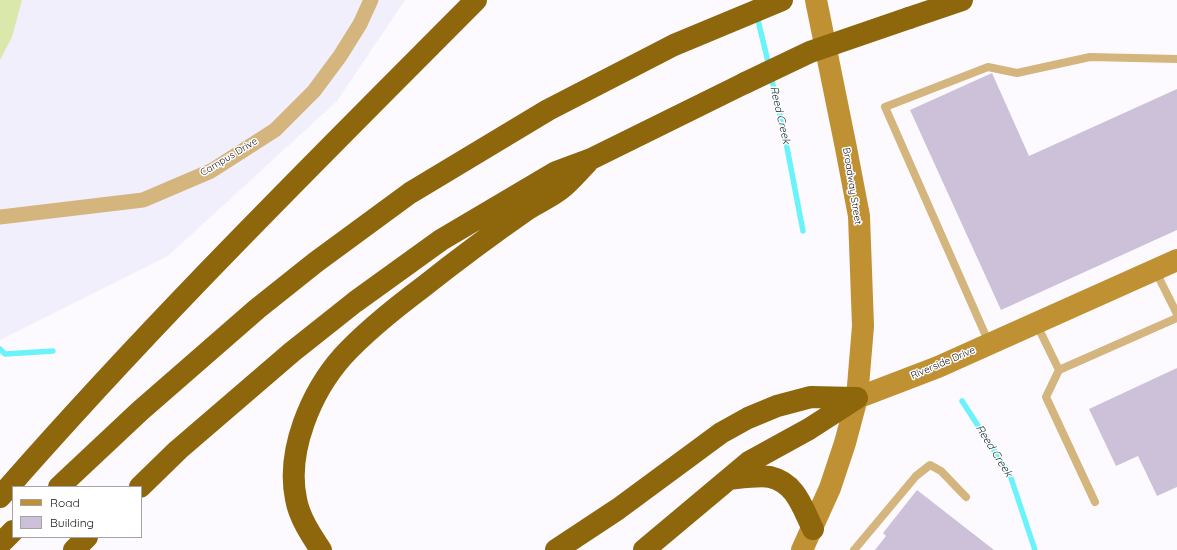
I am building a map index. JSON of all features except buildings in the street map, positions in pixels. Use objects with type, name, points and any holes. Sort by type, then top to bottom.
[{"type":"highway","points":[[0,497],[139,343],[251,226],[476,0]]},
{"type":"highway","points":[[60,486],[140,411],[257,309],[316,262],[410,193],[548,110],[674,45],[782,0]]},
{"type":"highway","points":[[141,486],[178,450],[292,352],[355,302],[441,240],[556,172],[591,159],[688,110],[810,52],[962,0]]},
{"type":"highway","points":[[321,550],[306,525],[296,500],[293,475],[296,449],[304,423],[320,388],[342,357],[399,305],[529,208],[561,189],[591,159]]},
{"type":"highway","points":[[556,550],[618,509],[721,433],[748,418],[777,406],[811,397],[857,398]]},
{"type":"highway","points":[[644,550],[749,462],[809,429],[857,398]]},
{"type":"highway","points":[[729,479],[769,476],[786,484],[796,494],[808,544]]},
{"type":"highway","points":[[0,544],[12,532]]},
{"type":"highway","points":[[74,550],[86,538]]},
{"type":"main road","name":"Broadway Street","points":[[816,0],[859,216],[863,326],[857,398]]},
{"type":"main road","name":"Riverside Drive","points":[[857,398],[938,367],[1177,260]]},
{"type":"main road","points":[[808,544],[830,488],[857,398]]},
{"type":"street","name":"Campus Drive","points":[[0,217],[143,200],[211,171],[274,130],[314,91],[340,56],[360,24],[371,0]]},
{"type":"lane","points":[[989,343],[886,107],[988,67],[1017,73],[1090,56],[1177,59]]},
{"type":"lane","points":[[1154,270],[1177,314]]},
{"type":"lane","points":[[1095,502],[1046,397],[1059,370],[1177,318]]},
{"type":"lane","points":[[1036,322],[1059,370]]},
{"type":"lane","points":[[854,550],[916,476],[930,465],[941,470],[966,497]]},
{"type":"shaded area","points":[[0,0],[405,0],[337,101],[168,256],[0,340]]},
{"type":"green space","points":[[0,0],[22,0],[12,37],[0,60]]},
{"type":"waterway","name":"Reed Creek","points":[[757,16],[769,66]]},
{"type":"waterway","name":"Reed Creek","points":[[771,76],[784,132],[803,231]]},
{"type":"waterway","points":[[0,349],[5,354],[53,351]]},
{"type":"waterway","name":"Reed Creek","points":[[962,401],[1010,475],[1035,550]]}]
